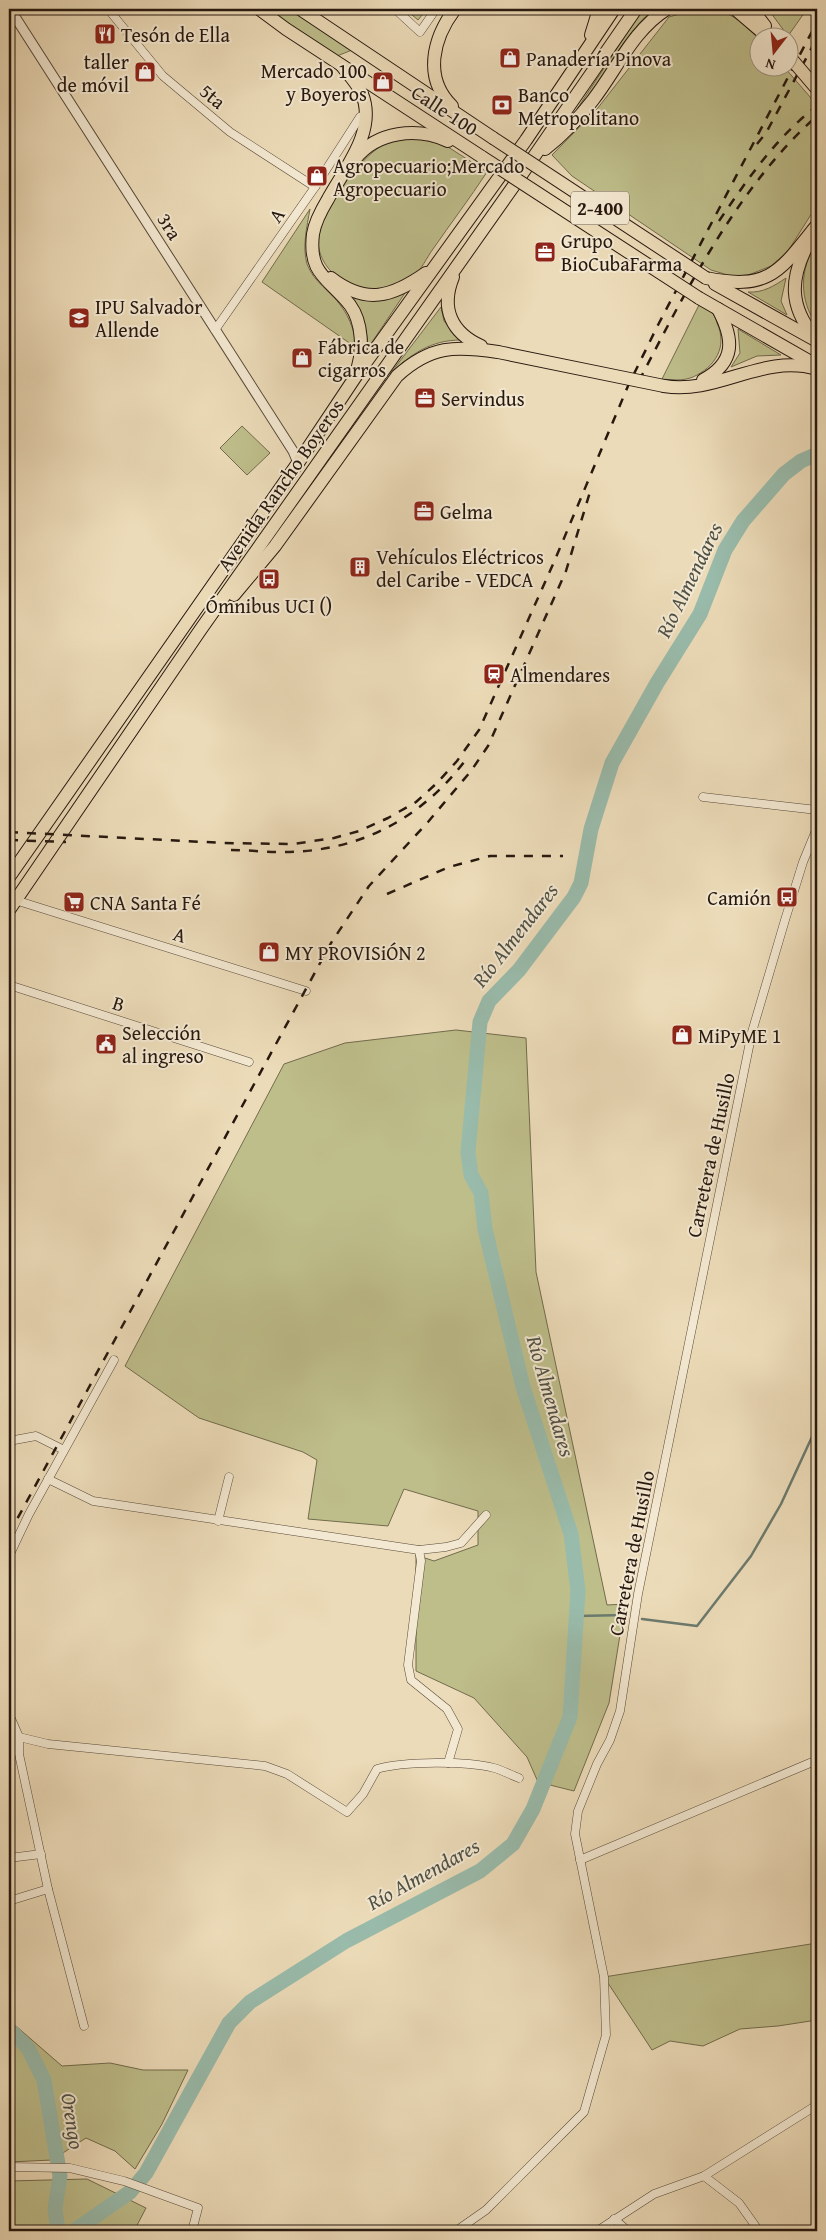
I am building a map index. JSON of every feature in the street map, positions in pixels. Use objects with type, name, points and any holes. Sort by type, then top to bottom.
[{"type":"highway","name":"Calle 100","points":[[259,9],[310,45],[699,298],[817,367]]},
{"type":"highway","name":"Calle 100","points":[[300,9],[706,278],[817,341]]},
{"type":"highway","points":[[455,9],[436,47],[433,68],[436,80],[448,102],[493,138]]},
{"type":"highway","points":[[586,49],[599,9]]},
{"type":"highway","name":"Avenida Rancho Boyeros","points":[[9,877],[356,376],[526,140],[614,9]]},
{"type":"highway","name":"Avenida Rancho Boyeros","points":[[12,905],[201,630],[636,9]]},
{"type":"highway","points":[[532,160],[569,127],[593,100],[642,30],[668,9]]},
{"type":"highway","points":[[735,9],[757,28]]},
{"type":"highway","points":[[752,9],[766,28]]},
{"type":"highway","points":[[342,66],[358,85],[362,95],[366,118],[357,148],[322,209],[313,233],[314,255],[322,277],[350,305],[356,317],[361,349],[356,376]]},
{"type":"highway","points":[[798,67],[817,89]]},
{"type":"highway","points":[[343,172],[358,155],[373,143],[411,132],[437,136],[482,157]]},
{"type":"highway","points":[[706,278],[729,283],[746,283],[764,278],[788,261],[817,225]]},
{"type":"highway","points":[[817,225],[799,265],[794,289],[797,309],[805,325],[817,341]]},
{"type":"highway","points":[[469,248],[452,280],[448,294],[449,312],[454,326],[469,340],[498,352]]},
{"type":"highway","points":[[314,255],[326,273],[339,284],[356,293],[375,296],[390,293],[412,283],[434,267],[443,255]]},
{"type":"highway","points":[[664,386],[681,386],[700,382],[712,376],[723,365],[729,352],[730,338],[718,309]]},
{"type":"highway","points":[[201,630],[234,595],[275,546],[397,376],[415,361],[432,352],[460,348],[498,352],[664,386],[690,388],[779,364],[817,367]]},
{"type":"street","name":"3ra","points":[[10,9],[298,462]]},
{"type":"street","name":"5ta","points":[[108,9],[163,76],[230,132],[315,187]]},
{"type":"street","points":[[395,9],[420,32],[436,9]]},
{"type":"street","name":"A","points":[[215,330],[315,187],[360,117]]},
{"type":"street","points":[[703,797],[817,810]]},
{"type":"street","name":"Carretera de Husillo","points":[[456,2231],[486,2210],[584,2112],[606,2035],[604,1977],[575,1834],[578,1811],[597,1764],[610,1740],[620,1711],[638,1594],[752,1032],[787,912],[803,862],[817,828]]},
{"type":"street","name":"A","points":[[12,905],[306,990]]},
{"type":"street","name":"B","points":[[9,985],[249,1062]]},
{"type":"street","points":[[9,1556],[48,1479],[114,1360]]},
{"type":"street","points":[[9,1440],[36,1436],[64,1450]]},
{"type":"street","points":[[218,1521],[229,1477]]},
{"type":"street","points":[[48,1479],[93,1501],[420,1550],[461,1543],[486,1515]]},
{"type":"street","points":[[420,1550],[421,1561],[408,1665],[411,1680],[447,1709],[458,1729],[448,1763]]},
{"type":"street","points":[[9,1714],[18,1737],[19,1754],[40,1854],[84,2026]]},
{"type":"street","points":[[18,1737],[48,1744],[265,1766],[287,1774],[347,1812],[363,1794],[377,1769],[402,1764],[448,1763],[495,1768],[519,1778]]},
{"type":"street","points":[[580,1860],[815,1764]]},
{"type":"street","points":[[9,1858],[40,1854]]},
{"type":"street","points":[[9,1901],[48,1889]]},
{"type":"street","points":[[597,2231],[654,2194],[704,2176],[817,2106]]},
{"type":"street","points":[[9,2167],[65,2168],[124,2182],[198,2208],[192,2231]]},
{"type":"street","points":[[704,2176],[739,2202],[759,2231]]},
{"type":"street","points":[[614,2219],[628,2231]]},
{"type":"green space","points":[[267,9],[292,9],[352,50],[337,56]]},
{"type":"green space","points":[[405,9],[427,9],[418,20]]},
{"type":"green space","points":[[643,9],[654,9],[632,31],[577,109]]},
{"type":"green space","points":[[697,9],[708,9],[731,16],[748,29],[748,78],[794,78],[817,105],[817,205],[788,251],[771,266],[746,276],[728,275],[711,270],[572,176],[552,155],[597,109],[669,17]]},
{"type":"green space","points":[[768,9],[807,9],[794,28],[782,28]]},
{"type":"green space","points":[[416,138],[445,145],[487,172],[416,274],[398,285],[382,291],[371,291],[350,285],[332,273],[321,255],[318,244],[319,232],[324,219],[340,189],[362,162],[373,152],[387,143]]},
{"type":"green space","points":[[310,209],[305,244],[307,264],[310,271],[337,300],[347,316],[352,326],[358,349],[262,282]]},
{"type":"green space","points":[[817,243],[817,325],[811,316],[804,295],[804,274],[811,253]]},
{"type":"green space","points":[[786,278],[781,301],[787,315],[748,292],[763,290]]},
{"type":"green space","points":[[405,293],[368,348],[366,330],[350,296],[364,300],[378,300]]},
{"type":"green space","points":[[699,305],[711,312],[716,319],[721,340],[717,355],[708,368],[693,377],[682,380],[662,379]]},
{"type":"green space","points":[[441,307],[444,321],[461,340],[440,342],[422,349],[390,374]]},
{"type":"green space","points":[[738,329],[781,355],[757,356],[731,367],[740,353]]},
{"type":"green space","points":[[242,426],[270,453],[247,475],[220,448]]},
{"type":"green space","points":[[456,1030],[526,1038],[536,1272],[607,1605],[625,1604],[609,1703],[574,1791],[538,1782],[527,1757],[474,1698],[416,1671],[416,1555],[434,1561],[478,1545],[478,1511],[404,1489],[388,1526],[308,1519],[317,1460],[303,1452],[199,1418],[125,1366],[284,1064],[345,1043]]},
{"type":"green space","points":[[817,1943],[817,2020],[740,2029],[703,2046],[670,2041],[652,2050],[604,1977]]},
{"type":"green space","points":[[9,2020],[62,2066],[110,2063],[143,2070],[188,2070],[162,2124],[135,2169],[115,2151],[86,2138],[52,2160],[9,2162]]},
{"type":"green space","points":[[87,2179],[146,2208],[134,2231],[9,2231],[9,2181]]},
{"type":"waterway","name":"Río Almendares","points":[[74,2231],[130,2192],[146,2173],[229,2023],[250,2002],[346,1941],[480,1871],[513,1844],[533,1809],[570,1717],[578,1591],[571,1534],[523,1387],[485,1229],[481,1193],[471,1175],[468,1152],[480,1022],[489,1001],[519,970],[574,897],[581,883],[591,829],[612,763],[657,683],[700,614],[725,550],[743,521],[784,474],[801,461],[817,454]]},
{"type":"waterway","points":[[642,1619],[697,1626],[751,1556],[781,1504],[817,1426]]},
{"type":"waterway","points":[[577,1616],[626,1615]]},
{"type":"waterway","name":"Orengo","points":[[9,2029],[28,2048],[44,2080],[60,2176],[55,2209],[58,2231]]},
{"type":"railway","points":[[9,832],[224,843],[293,844],[334,838],[359,831],[388,818],[416,802],[437,783],[457,761],[479,730],[554,562],[628,386],[817,22]]},
{"type":"railway","points":[[757,144],[766,133],[817,38]]},
{"type":"railway","points":[[719,221],[764,159],[789,131],[817,106]]},
{"type":"railway","points":[[639,381],[696,275],[739,206],[763,173],[789,143],[817,116]]},
{"type":"railway","points":[[9,1534],[331,943],[369,886],[428,822],[471,771],[488,746],[566,571],[590,492]]},
{"type":"railway","points":[[231,850],[308,851],[334,847],[359,840],[383,830],[406,817],[446,783],[464,762]]},
{"type":"railway","points":[[9,840],[66,842]]},
{"type":"railway","points":[[387,894],[449,867],[490,856],[563,856]]},
{"type":"place","name":"Tesón de Ella","points":[[105,34]]},
{"type":"place","name":"Panadería Pinova","points":[[510,58]]},
{"type":"place","name":"taller de móvil","points":[[145,72]]},
{"type":"place","name":"Mercado 100 y Boyeros","points":[[383,82]]},
{"type":"place","name":"Banco Metropolitano","points":[[502,105]]},
{"type":"place","name":"Agropecuario;Mercado Agropecuario","points":[[317,176]]},
{"type":"place","name":"Grupo BioCubaFarma","points":[[545,252]]},
{"type":"place","name":"IPU Salvador Allende","points":[[79,318]]},
{"type":"place","name":"Fábrica de cigarros","points":[[302,358]]},
{"type":"place","name":"Servindus","points":[[425,398]]},
{"type":"place","name":"Gelma","points":[[424,511]]},
{"type":"place","name":"Vehículos Eléctricos del Caribe - VEDCA","points":[[360,567]]},
{"type":"place","name":"Ómnibus UCI ()","points":[[269,579]]},
{"type":"place","name":"Almendares","points":[[494,674]]},
{"type":"place","name":"Camión","points":[[787,897]]},
{"type":"place","name":"CNA Santa Fé","points":[[74,902]]},
{"type":"place","name":"MY PROVISiÓN 2","points":[[269,952]]},
{"type":"place","name":"MiPyME 1","points":[[682,1035]]},
{"type":"place","name":"Selección al ingreso","points":[[106,1044]]}]
